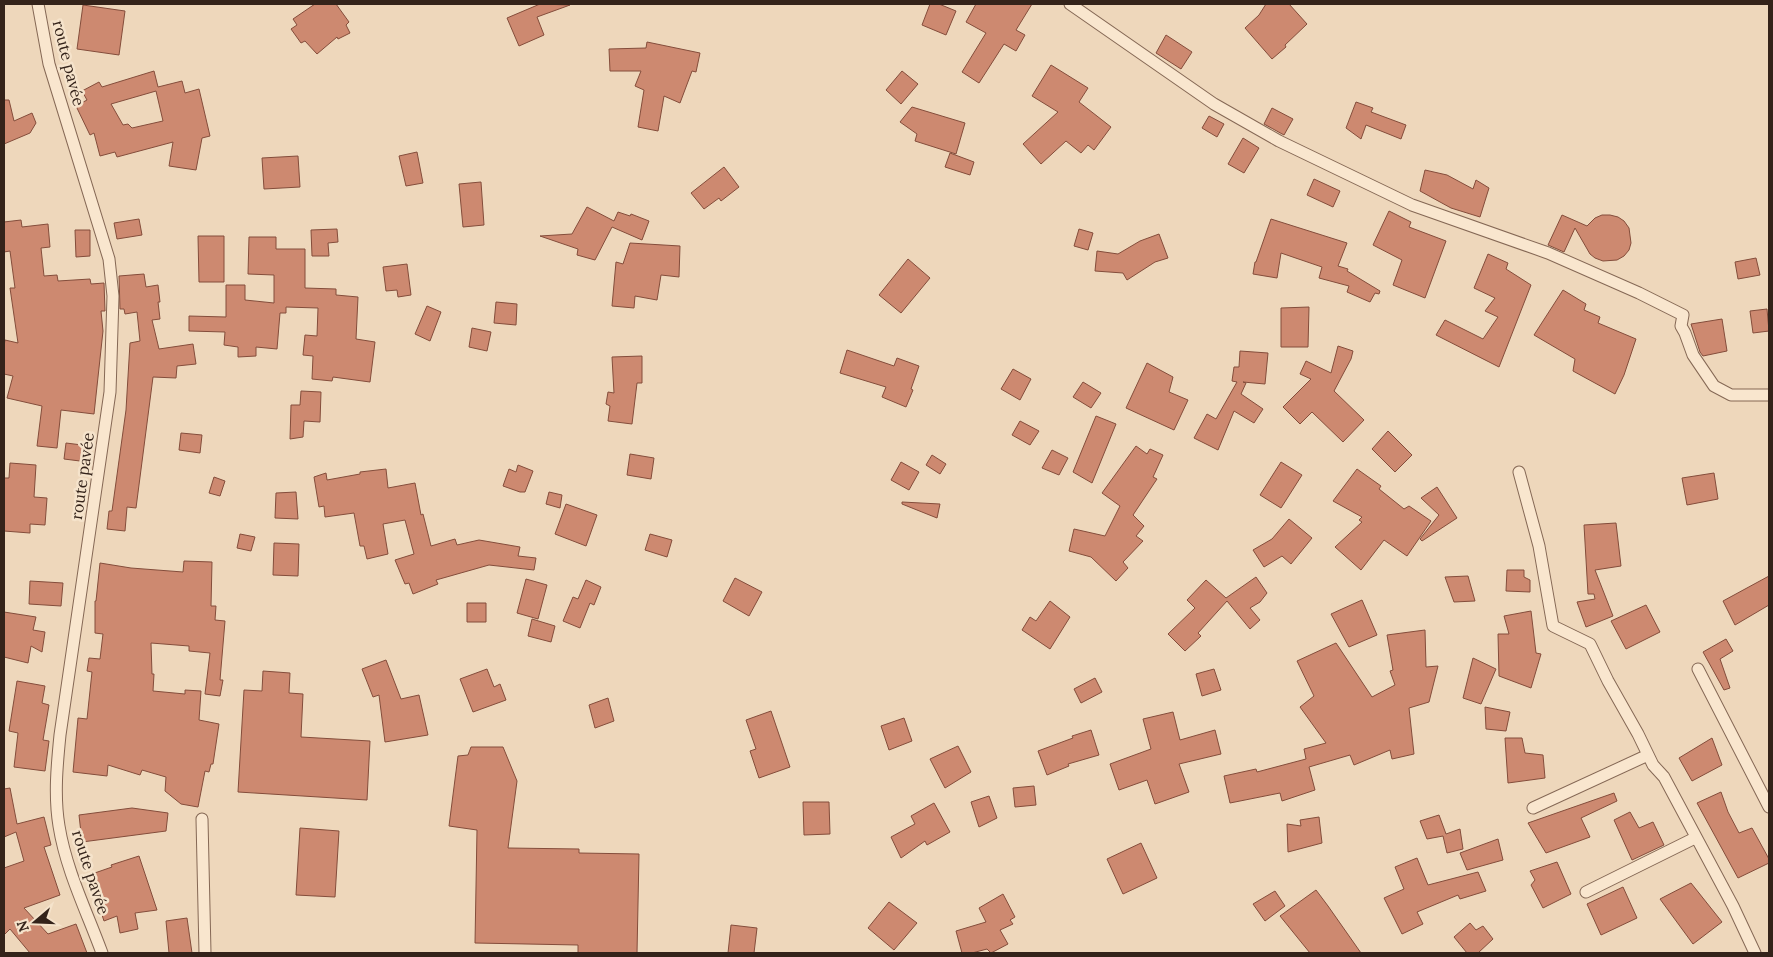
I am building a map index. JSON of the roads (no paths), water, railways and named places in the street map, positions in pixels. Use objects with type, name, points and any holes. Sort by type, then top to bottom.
[{"type":"street","name":"route pavée","points":[[38,4],[49,64],[109,259],[113,296],[110,392],[60,735],[56,782],[59,826],[71,871],[102,953]]},
{"type":"street","points":[[1070,4],[1214,104],[1279,141],[1412,205],[1548,253],[1639,293],[1683,315],[1681,326],[1693,355],[1714,386],[1731,395],[1769,395]]},
{"type":"street","points":[[1519,472],[1539,546],[1553,626],[1590,644],[1653,765],[1664,777],[1733,906],[1755,953]]},
{"type":"street","points":[[1698,669],[1769,807]]},
{"type":"street","points":[[1533,808],[1648,755]]},
{"type":"street","points":[[202,819],[206,953]]},
{"type":"street","points":[[1586,892],[1696,838]]}]
